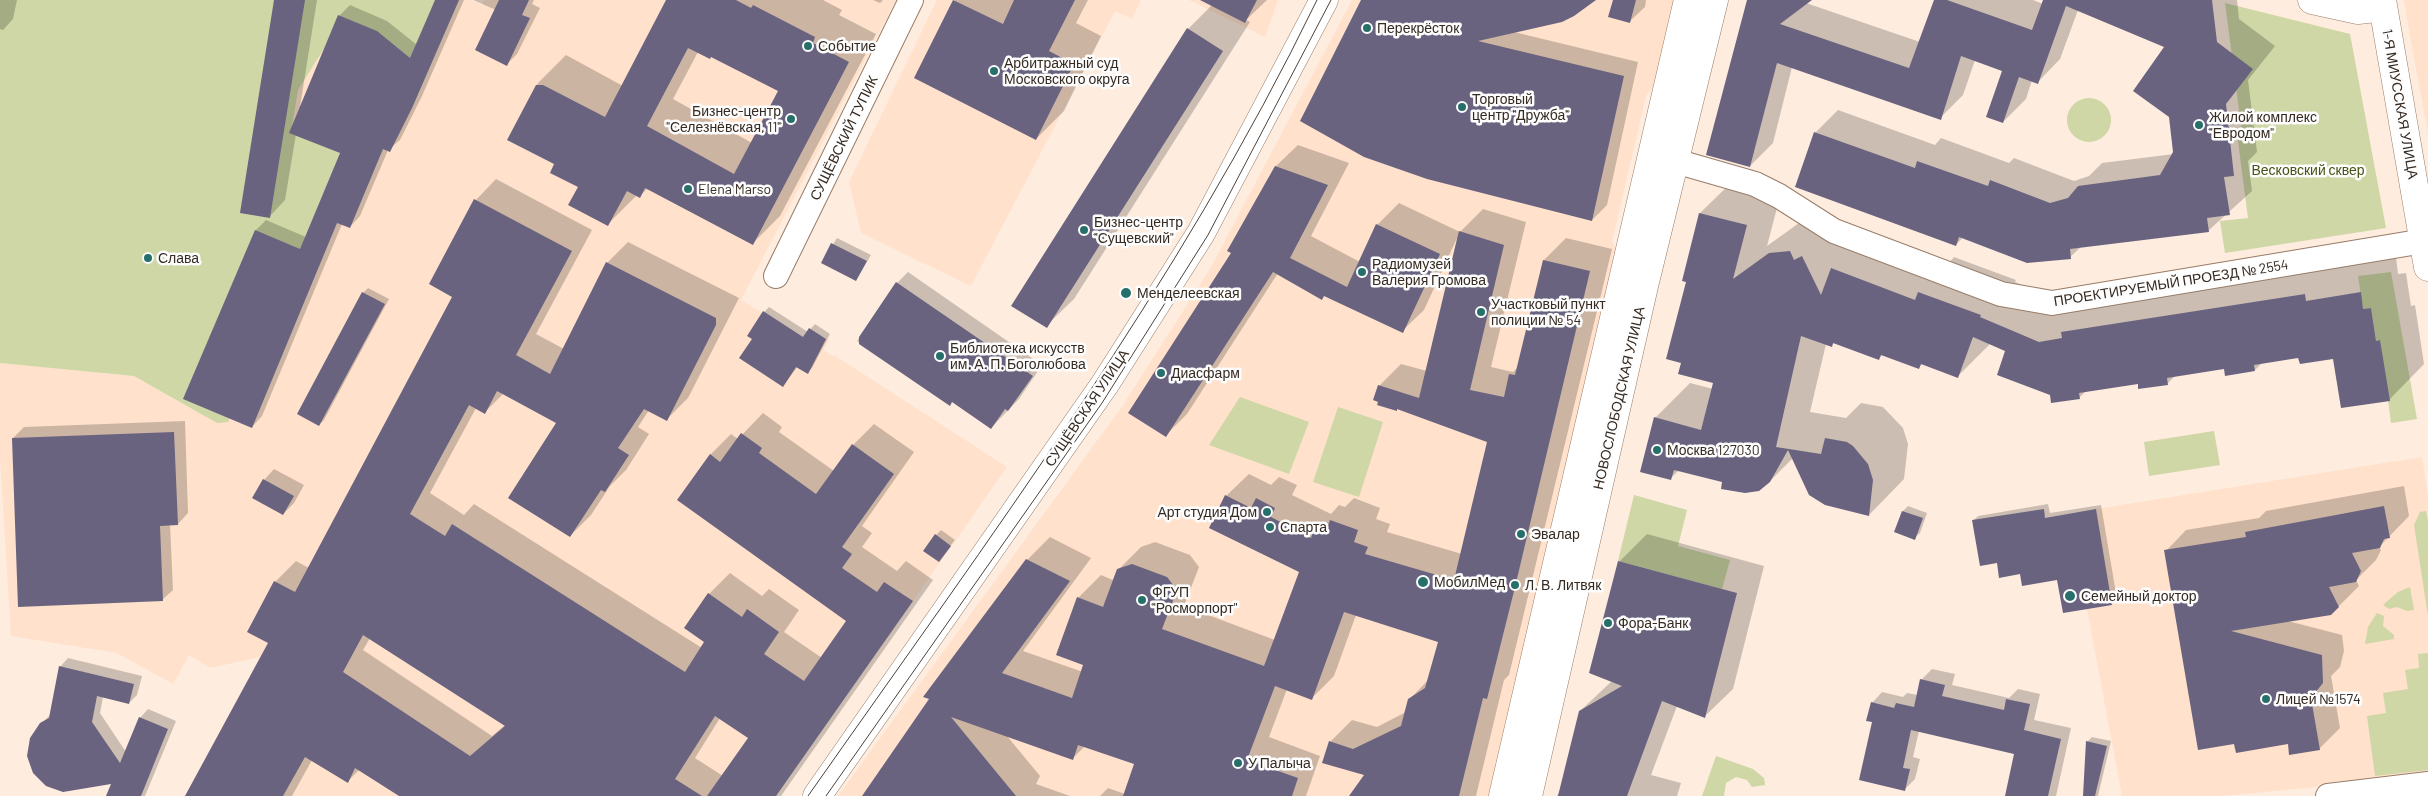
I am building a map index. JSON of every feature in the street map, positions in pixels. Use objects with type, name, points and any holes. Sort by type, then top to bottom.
[{"type":"main road","name":"СУЩЁВСКАЯ УЛИЦА","points":[[817,796],[1110,377],[1202,233],[1324,0]]},
{"type":"main road","name":"НОВОСЛОБОДСКАЯ УЛИЦА","points":[[1503,796],[1688,0]]},
{"type":"main road","name":"НОВОСЛОБОДСКАЯ УЛИЦА","points":[[1528,796],[1714,0]]},
{"type":"main road","points":[[2312,0],[2358,10],[2383,3]]},
{"type":"main road","name":"1-Я МИУССКАЯ УЛИЦА","points":[[2383,3],[2428,267]]},
{"type":"street","name":"СУЩЁВСКИЙ ТУПИК","points":[[776,276],[911,0]]},
{"type":"street","name":"ПРОЕКТИРУЕМЫЙ ПРОЕЗД № 2554","points":[[1675,161],[1755,184],[1779,196],[1834,231],[1992,291],[2052,303],[2424,241]]},
{"type":"street","points":[[2328,796],[2428,784]]},
{"type":"shaded area","points":[[459,0],[470,0],[482,5],[484,0],[896,0],[741,300],[803,337],[809,328],[829,341],[823,350],[832,356],[834,355],[1007,467],[776,796],[185,796],[260,657],[210,668],[189,655],[173,684],[117,653],[11,636],[0,457],[0,363],[134,376],[217,423],[291,133],[298,90],[325,47]]},
{"type":"shaded area","points":[[937,0],[1141,0],[1132,19],[1115,11],[971,286],[861,233],[849,182]]},
{"type":"shaded area","points":[[1189,0],[1278,0],[1265,37]]},
{"type":"shaded area","points":[[1352,0],[1678,0],[1654,85],[1646,96],[1612,242],[1618,252],[1490,796],[838,796],[1121,408],[1210,269]]},
{"type":"shaded area","points":[[2404,0],[2428,0],[2428,133],[2410,36]]},
{"type":"shaded area","name":"Лицей №1574","points":[[2422,457],[2428,496],[2428,776],[2222,796],[2122,796],[2087,609],[2112,605],[2096,509]]},
{"type":"green space","name":"Слава","points":[[0,0],[459,0],[413,105],[362,66],[325,47],[298,90],[291,133],[340,153],[228,422],[217,423],[134,376],[0,363]]},
{"type":"green space","name":"Весковский сквер","points":[[2225,3],[2350,34],[2386,228],[2225,253],[2220,221],[2248,218],[2237,134],[2242,133]]},
{"type":"green space","points":[[2093,98],[2105,104],[2110,112],[2110,128],[2105,136],[2097,141],[2085,142],[2073,136],[2068,128],[2067,116],[2073,104],[2081,99]]},
{"type":"green space","points":[[2391,272],[2417,419],[2391,423],[2380,340],[2376,341],[2371,308],[2363,309],[2358,276]]},
{"type":"green space","points":[[1240,397],[1309,422],[1289,474],[1209,445]]},
{"type":"green space","points":[[1338,407],[1383,422],[1359,497],[1313,482]]},
{"type":"green space","points":[[2214,431],[2220,465],[2149,476],[2144,442]]},
{"type":"green space","points":[[1634,495],[1687,510],[1678,546],[1730,560],[1722,589],[1618,561]]},
{"type":"green space","points":[[2426,511],[2428,521],[2428,616],[2414,525],[2420,512]]},
{"type":"green space","points":[[2410,587],[2414,610],[2407,611],[2397,607],[2389,609],[2383,605],[2398,592]]},
{"type":"green space","points":[[2377,613],[2384,616],[2383,626],[2394,635],[2394,639],[2365,644],[2368,627]]},
{"type":"green space","points":[[2428,653],[2428,770],[2375,776],[2367,716],[2386,713],[2383,693],[2408,689],[2405,670],[2419,668],[2418,654]]},
{"type":"green space","points":[[1716,756],[1753,769],[1764,778],[1765,785],[1752,787],[1747,780],[1736,777],[1726,783],[1724,796],[1702,796]]},
{"type":"building","points":[[274,0],[305,0],[270,218],[240,213]]},
{"type":"building","points":[[435,0],[459,0],[412,108],[390,152],[383,149],[350,228],[337,223],[252,428],[183,399],[255,230],[300,249],[340,153],[289,133],[338,15],[377,31],[410,58]]},
{"type":"building","points":[[499,0],[529,0],[522,15],[530,18],[507,66],[475,50]]},
{"type":"building","points":[[666,0],[736,0],[751,8],[753,5],[815,37],[813,43],[849,62],[753,245],[645,188],[640,198],[627,191],[608,226],[568,205],[578,187],[550,173],[554,164],[507,140],[536,85],[543,85],[605,117]],"holes":[[[688,48],[710,59],[711,57],[778,91],[734,174],[647,126]]]},
{"type":"building","name":"Арбитражный суд Московского округа","points":[[953,0],[1003,24],[1014,0],[1075,0],[1049,51],[1074,64],[1036,140],[914,78]]},
{"type":"building","points":[[1200,0],[1257,0],[1245,23]]},
{"type":"building","name":"Торговый центр \"Дружба\"","points":[[1361,0],[1596,0],[1562,22],[1478,41],[1624,76],[1592,221],[1427,179],[1364,157],[1300,121]]},
{"type":"building","points":[[1613,0],[1636,0],[1630,23],[1608,17]]},
{"type":"building","name":"Жилой комплекс \"Евродом\"","points":[[1747,0],[1812,0],[1780,24],[1909,68],[1934,0],[1947,0],[2032,30],[2043,0],[2212,0],[2217,42],[2253,69],[2226,104],[2234,176],[2224,177],[2230,215],[2207,218],[2209,232],[2070,249],[2071,259],[2027,263],[1959,237],[1956,246],[1795,187],[1814,132],[1915,168],[1917,161],[1988,186],[1990,180],[2050,203],[2068,198],[2078,186],[2160,175],[2173,152],[2169,117],[2133,91],[2164,47],[2066,6],[2038,84],[2019,77],[2003,123],[1986,117],[2002,71],[1961,56],[1941,120],[1777,63],[1750,167],[1706,155]]},
{"type":"building","name":"Бизнес-центр \"Сущевский\"","points":[[1187,28],[1223,51],[1047,328],[1011,306]]},
{"type":"building","points":[[1275,166],[1328,185],[1290,258],[1347,287],[1376,224],[1440,254],[1403,333],[1324,296],[1322,300],[1273,272],[1166,437],[1128,413],[1231,253],[1227,251]]},
{"type":"building","points":[[474,199],[572,251],[516,355],[550,374],[606,262],[716,318],[716,325],[667,421],[644,409],[618,448],[629,455],[605,492],[601,490],[570,537],[508,498],[556,423],[497,391],[485,414],[469,405],[410,514],[445,536],[452,524],[685,672],[704,642],[684,628],[708,593],[742,617],[747,609],[779,632],[764,654],[804,681],[846,621],[677,500],[710,454],[720,462],[741,433],[762,448],[759,453],[816,494],[852,444],[894,474],[842,547],[852,554],[842,568],[877,592],[884,582],[913,601],[776,796],[707,796],[748,738],[715,716],[675,779],[702,796],[399,796],[355,768],[348,783],[305,757],[283,796],[185,796],[268,643],[247,632],[274,581],[295,592],[452,297],[429,284]],"holes":[[[363,635],[505,726],[470,756],[343,672]]]},
{"type":"building","points":[[1699,213],[1747,225],[1733,279],[1769,253],[1790,251],[1794,260],[1802,256],[1821,295],[1831,268],[1915,300],[1918,292],[1981,315],[1980,317],[2039,342],[2062,338],[2061,332],[2305,294],[2306,301],[2361,292],[2363,309],[2371,308],[2376,341],[2380,340],[2390,401],[2341,408],[2333,359],[2300,364],[2298,358],[2254,365],[2255,371],[2225,376],[2224,369],[2167,378],[2168,385],[2138,389],[2138,384],[2079,393],[2080,399],[2051,403],[2050,395],[1997,375],[2005,351],[1973,337],[1958,378],[1921,364],[1919,369],[1881,355],[1879,360],[1833,343],[1832,347],[1801,336],[1776,447],[1821,454],[1825,438],[1847,442],[1853,446],[1868,464],[1873,480],[1869,516],[1825,505],[1809,495],[1788,450],[1770,482],[1759,491],[1745,493],[1721,489],[1722,482],[1674,470],[1671,480],[1640,472],[1654,417],[1701,430],[1713,383],[1678,374],[1681,363],[1666,359],[1686,282],[1682,281]]},
{"type":"building","points":[[1459,231],[1504,245],[1470,390],[1504,397],[1509,374],[1515,375],[1543,260],[1590,271],[1515,587],[1487,699],[1483,698],[1459,796],[1349,796],[1364,775],[1322,763],[1329,741],[1353,749],[1401,726],[1408,699],[1425,688],[1438,642],[1344,612],[1312,700],[1275,686],[1247,760],[1298,778],[1292,796],[1123,796],[1134,764],[1078,745],[1073,760],[951,717],[1016,796],[862,796],[929,699],[923,697],[1026,559],[1070,581],[1002,673],[1072,698],[1083,665],[1056,655],[1077,597],[1103,607],[1117,569],[1132,564],[1167,577],[1177,590],[1162,629],[1264,666],[1299,572],[1209,528],[1225,495],[1251,508],[1256,498],[1275,508],[1271,517],[1311,538],[1315,527],[1326,531],[1330,520],[1358,530],[1354,542],[1368,547],[1365,554],[1454,580],[1487,442],[1397,409],[1397,411],[1377,405],[1378,402],[1373,400],[1378,385],[1419,398]]},
{"type":"building","points":[[831,243],[867,261],[856,281],[821,263]]},
{"type":"building","name":"Библиотека искусств им. А. П. Боголюбова","points":[[896,282],[1033,376],[1008,411],[1005,409],[991,429],[952,402],[950,406],[859,344],[859,337]]},
{"type":"building","points":[[362,292],[385,304],[319,426],[297,414]]},
{"type":"building","points":[[763,311],[803,337],[809,328],[826,339],[808,374],[796,367],[783,387],[739,358],[752,339],[747,336]]},
{"type":"building","points":[[174,432],[178,525],[160,526],[163,601],[18,607],[12,438]]},
{"type":"building","points":[[263,479],[294,496],[283,515],[252,498]]},
{"type":"building","points":[[2384,506],[2390,538],[2384,539],[2380,548],[2352,553],[2361,571],[2356,582],[2329,587],[2339,607],[2331,615],[2231,631],[2322,655],[2323,683],[2311,698],[2320,750],[2289,755],[2288,744],[2236,753],[2234,744],[2198,750],[2164,550],[2246,537],[2245,532]]},
{"type":"building","points":[[2044,509],[2045,518],[2096,509],[2112,605],[2063,613],[2057,580],[2022,586],[2020,574],[1999,578],[1997,563],[1980,566],[1972,520]]},
{"type":"building","points":[[1902,511],[1923,518],[1915,540],[1894,532]]},
{"type":"building","points":[[935,534],[951,546],[939,562],[923,551]]},
{"type":"building","points":[[1618,561],[1737,593],[1705,718],[1662,701],[1627,796],[1558,796],[1579,711],[1622,686],[1589,673]]},
{"type":"building","points":[[59,666],[134,684],[129,704],[97,696],[92,722],[120,763],[139,717],[168,729],[141,796],[106,796],[111,784],[63,792],[46,786],[33,773],[27,756],[30,738],[40,723],[49,718]]},
{"type":"building","points":[[1920,679],[1945,685],[1942,696],[2004,710],[2006,699],[2030,704],[2024,730],[2061,739],[2048,796],[2005,796],[2014,754],[1911,730],[1903,768],[1910,769],[1905,791],[1859,780],[1872,722],[1866,721],[1871,702],[1894,708],[1896,703],[1914,707]]},
{"type":"building","points":[[2086,741],[2107,746],[2095,796],[2083,796]]},
{"type":"tram line","points":[[808,796],[1012,506],[1079,408],[1143,309],[1205,208],[1263,105],[1317,0]]},
{"type":"tram line","points":[[826,796],[1102,403],[1208,235],[1331,0]]},
{"type":"place","name":"Перекрёсток","points":[[1367,28]]},
{"type":"place","name":"Событие","points":[[808,46]]},
{"type":"place","name":"Арбитражный суд Московского округа","points":[[994,71]]},
{"type":"place","name":"Торговый центр \"Дружба\"","points":[[1462,107]]},
{"type":"place","name":"Бизнес-центр \"Селезнёвская, 11\"","points":[[791,119]]},
{"type":"place","name":"Жилой комплекс \"Евродом\"","points":[[2199,125]]},
{"type":"place","name":"Elena Marso","points":[[688,189]]},
{"type":"place","name":"Бизнес-центр \"Сущевский\"","points":[[1084,230]]},
{"type":"place","name":"Слава","points":[[148,258]]},
{"type":"place","name":"Радиомузей Валерия Громова","points":[[1362,272]]},
{"type":"place","name":"Менделеевская","points":[[1126,293]]},
{"type":"place","name":"Участковый пункт полиции № 54","points":[[1481,312]]},
{"type":"place","name":"Библиотека искусств им. А. П. Боголюбова","points":[[940,356]]},
{"type":"place","name":"Диасфарм","points":[[1161,373]]},
{"type":"place","name":"Москва 127030","points":[[1657,450]]},
{"type":"place","name":"Арт студия Дом","points":[[1267,512]]},
{"type":"place","name":"Спарта","points":[[1270,527]]},
{"type":"place","name":"Эвалар","points":[[1521,534]]},
{"type":"place","name":"МобилМед","points":[[1423,582]]},
{"type":"place","name":"Л. В. Литвяк","points":[[1515,585]]},
{"type":"place","name":"Семейный доктор","points":[[2070,596]]},
{"type":"place","name":"ФГУП \"Росморпорт\"","points":[[1142,600]]},
{"type":"place","name":"Фора-Банк","points":[[1608,623]]},
{"type":"place","name":"Лицей №1574","points":[[2266,699]]},
{"type":"place","name":"У Палыча","points":[[1238,763]]}]
